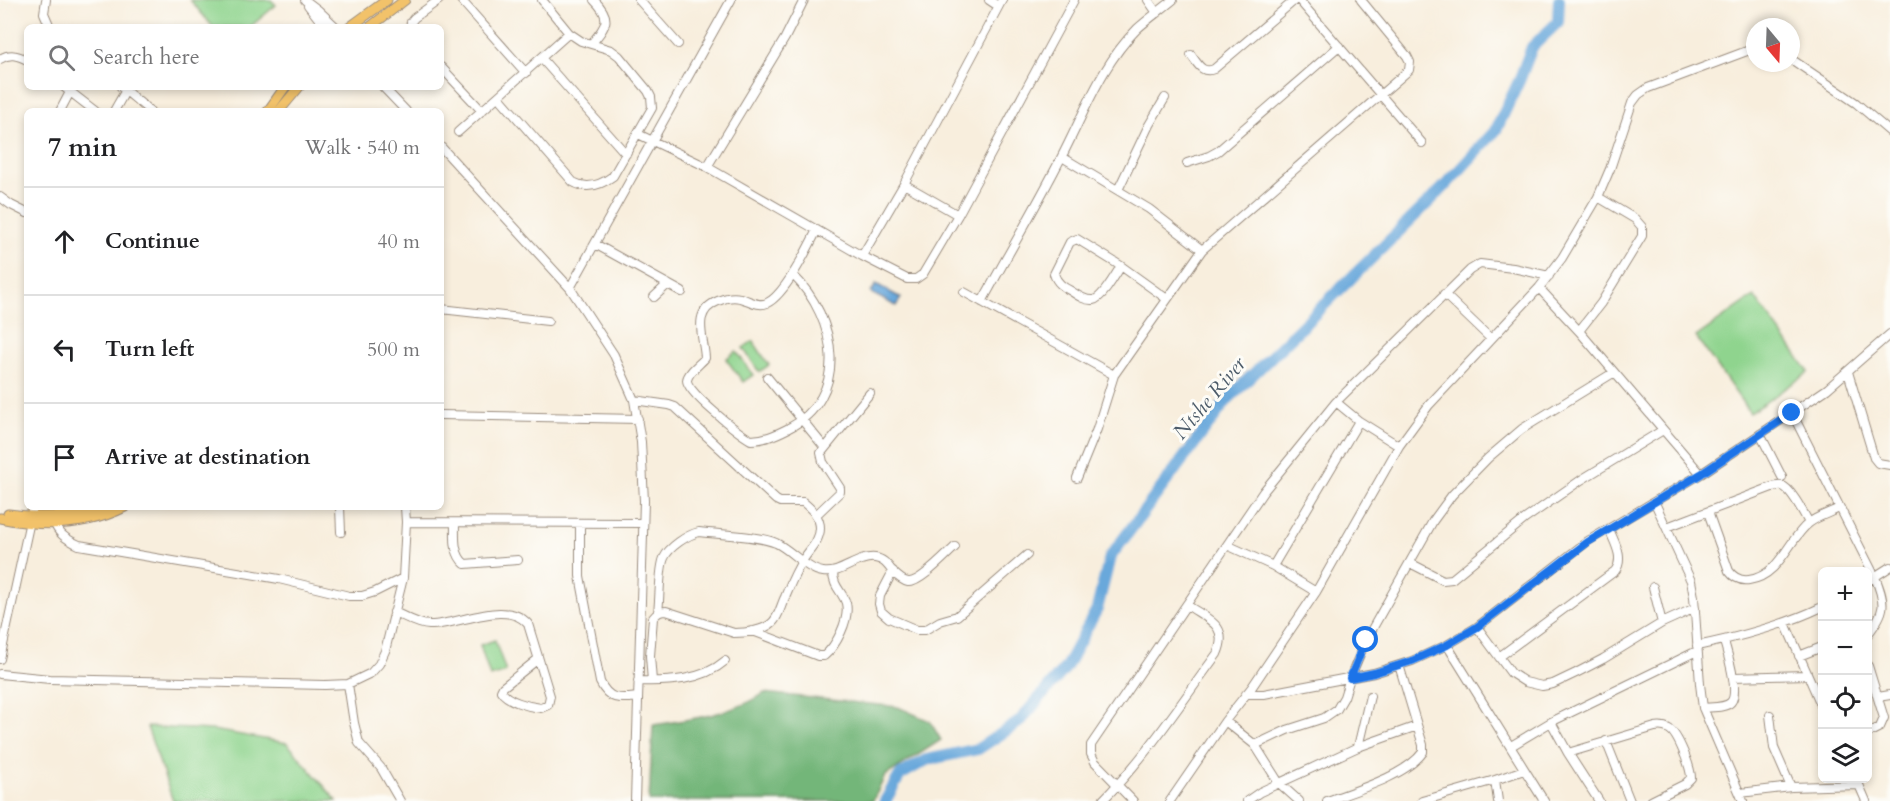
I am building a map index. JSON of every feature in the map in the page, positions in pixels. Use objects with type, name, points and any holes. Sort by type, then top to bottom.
[{"type":"main road","points":[[354,24],[387,0]]},
{"type":"main road","points":[[374,24],[405,0]]},
{"type":"main road","points":[[270,108],[283,90]]},
{"type":"main road","points":[[282,108],[296,90]]},
{"type":"main road","points":[[54,521],[92,510]]},
{"type":"main road","points":[[0,512],[54,521],[77,522],[117,510]]},
{"type":"main road","points":[[0,518],[31,516]]},
{"type":"street","points":[[46,0],[44,13],[49,24]]},
{"type":"street","points":[[305,0],[323,24]]},
{"type":"street","points":[[305,0],[333,24]]},
{"type":"street","points":[[411,24],[414,18],[440,0]]},
{"type":"street","points":[[461,0],[526,73]]},
{"type":"street","points":[[499,97],[573,182],[587,187],[605,182],[613,176],[652,108],[648,91],[619,56],[610,50],[581,41],[569,33],[542,0]]},
{"type":"street","points":[[592,43],[606,23],[606,15],[594,0]]},
{"type":"street","points":[[639,0],[678,44]]},
{"type":"street","points":[[570,288],[730,0]]},
{"type":"street","points":[[707,167],[785,38],[804,0]]},
{"type":"street","points":[[862,256],[1000,3],[989,0]]},
{"type":"street","points":[[638,134],[707,167],[862,256],[907,279],[916,279],[923,274],[958,215],[1074,0]]},
{"type":"street","points":[[1148,0],[1157,13]]},
{"type":"street","points":[[982,302],[1062,157],[1081,113],[1118,52],[1138,28],[1173,0]]},
{"type":"street","points":[[1191,55],[1202,70],[1214,69],[1297,0],[1422,143]]},
{"type":"street","points":[[1077,478],[1097,429],[1114,375],[1202,250],[1407,73],[1410,62],[1407,56],[1361,0]]},
{"type":"street","points":[[458,132],[569,33]]},
{"type":"street","points":[[1187,162],[1218,151],[1338,46]]},
{"type":"street","points":[[1170,801],[1316,592],[1399,446],[1429,405],[1549,276],[1598,197],[1616,156],[1632,103],[1638,95],[1648,88],[1746,51]]},
{"type":"street","points":[[0,59],[15,54],[24,58]]},
{"type":"street","points":[[542,59],[627,154]]},
{"type":"street","points":[[1800,65],[1856,103],[1890,132]]},
{"type":"street","points":[[444,70],[482,111]]},
{"type":"street","points":[[61,108],[67,90]]},
{"type":"street","points":[[68,90],[91,108]]},
{"type":"street","points":[[115,108],[124,90]]},
{"type":"street","points":[[125,90],[146,108]]},
{"type":"street","points":[[386,90],[403,108]]},
{"type":"street","points":[[1118,190],[1149,125],[1165,98]]},
{"type":"street","points":[[444,150],[570,288],[614,354],[633,400],[638,419],[643,471],[644,524],[635,801]]},
{"type":"street","points":[[1062,157],[1149,209],[1202,250]]},
{"type":"street","points":[[903,183],[958,215]]},
{"type":"street","points":[[0,197],[24,212]]},
{"type":"street","points":[[1579,331],[1601,303],[1642,236],[1642,227],[1635,219],[1598,197]]},
{"type":"street","points":[[794,274],[813,298],[824,320],[829,338],[831,360],[828,376],[822,397],[801,422],[767,438],[751,440],[708,407],[687,383],[688,377],[705,358],[700,329],[703,314],[710,304],[726,297],[737,297],[759,304],[767,303],[774,298],[794,274],[817,230]]},
{"type":"street","points":[[1121,266],[1100,296],[1094,300],[1085,299],[1064,287],[1057,282],[1054,274],[1070,242],[1077,239],[1121,266],[1167,299]]},
{"type":"street","points":[[596,244],[682,292]]},
{"type":"street","points":[[1133,801],[1092,758],[1091,745],[1263,492],[1336,402],[1470,270],[1480,264],[1549,276]]},
{"type":"street","points":[[654,297],[668,284]]},
{"type":"street","points":[[1539,288],[1579,331],[1701,474]]},
{"type":"street","points":[[964,292],[1114,375]]},
{"type":"street","points":[[1444,294],[1491,339]]},
{"type":"street","points":[[444,309],[548,321]]},
{"type":"street","points":[[1246,694],[1264,694],[1374,673],[1425,656],[1447,645],[1477,627],[1572,553],[1609,528],[1701,474],[1827,389],[1890,334]]},
{"type":"street","points":[[1848,372],[1874,458],[1878,463],[1890,465]]},
{"type":"street","points":[[1255,745],[1330,714],[1340,704],[1366,640],[1433,521],[1452,495],[1488,458],[1522,429],[1613,373]]},
{"type":"street","points":[[767,377],[801,422],[825,448]]},
{"type":"street","points":[[816,514],[840,492],[840,488],[821,458],[825,448],[870,393]]},
{"type":"street","points":[[633,400],[675,407],[776,500],[803,502],[816,514],[820,524],[818,538],[802,561],[772,623],[753,631],[734,633],[666,611],[658,612]]},
{"type":"street","points":[[1336,402],[1359,421],[1399,446]]},
{"type":"street","points":[[1792,413],[1866,567]]},
{"type":"street","points":[[444,416],[638,419]]},
{"type":"street","points":[[1273,566],[1359,421]]},
{"type":"street","points":[[1410,563],[1443,580],[1452,579],[1525,519],[1581,480],[1663,430]]},
{"type":"street","points":[[1760,434],[1782,477]]},
{"type":"street","points":[[1667,527],[1772,487],[1783,486],[1790,492],[1809,523]]},
{"type":"street","points":[[1655,503],[1691,581],[1703,708],[1742,797],[1791,787],[1844,783]]},
{"type":"street","points":[[1708,512],[1729,572],[1745,580],[1759,578],[1766,574],[1786,554],[1809,523],[1839,508]]},
{"type":"street","points":[[340,510],[341,532]]},
{"type":"street","points":[[0,674],[50,679],[348,684],[371,673],[380,664],[385,651],[403,578],[405,510]]},
{"type":"street","points":[[0,658],[31,516]]},
{"type":"street","points":[[54,521],[59,532],[66,539],[79,545],[279,579],[349,596],[362,596],[375,592],[403,578]]},
{"type":"street","points":[[406,522],[644,524]]},
{"type":"street","points":[[455,523],[456,548],[465,564],[518,560]]},
{"type":"street","points":[[580,523],[580,576],[600,682],[604,690],[615,698],[638,697]]},
{"type":"street","points":[[1499,657],[1617,568],[1620,557],[1609,528]]},
{"type":"street","points":[[651,681],[652,626],[653,618],[658,612],[665,557],[682,540],[693,534],[699,532],[767,540],[778,544],[822,572],[833,572],[862,560],[876,558],[887,564],[907,582],[917,580],[955,547]]},
{"type":"street","points":[[1227,545],[1273,566],[1316,592]]},
{"type":"street","points":[[893,571],[880,596],[881,611],[889,618],[917,630],[925,630],[940,621],[957,616],[1027,555]]},
{"type":"street","points":[[1872,578],[1890,567]]},
{"type":"street","points":[[753,631],[818,656],[824,656],[833,646],[845,618],[845,602],[836,587],[833,572]]},
{"type":"street","points":[[1872,580],[1881,592],[1883,608],[1872,629]]},
{"type":"street","points":[[1653,587],[1662,623]]},
{"type":"street","points":[[1102,801],[1165,725],[1217,654],[1221,632],[1218,626],[1187,605]]},
{"type":"street","points":[[1477,627],[1511,673],[1525,682],[1542,686],[1564,679],[1603,659],[1662,623],[1695,608]]},
{"type":"street","points":[[1511,746],[1551,722],[1697,648],[1785,623],[1818,609]]},
{"type":"street","points":[[394,612],[428,625],[503,613],[516,615],[528,624],[550,699],[548,705],[541,708],[518,702],[504,695],[501,690],[538,659]]},
{"type":"street","points":[[1785,623],[1818,698]]},
{"type":"street","points":[[1703,708],[1730,703],[1734,695],[1733,677],[1724,641]]},
{"type":"street","points":[[1447,645],[1544,801]]},
{"type":"street","points":[[1799,656],[1818,649]]},
{"type":"street","points":[[638,681],[705,675],[725,661]]},
{"type":"street","points":[[1327,801],[1373,784],[1418,759],[1424,747],[1399,665]]},
{"type":"street","points":[[1733,677],[1807,675]]},
{"type":"street","points":[[1871,675],[1884,721],[1880,727],[1872,731]]},
{"type":"street","points":[[348,684],[354,723],[360,743],[381,768],[400,801]]},
{"type":"street","points":[[1878,697],[1890,695]]},
{"type":"street","points":[[1358,747],[1370,696]]},
{"type":"street","points":[[1770,715],[1774,748],[1791,787]]},
{"type":"street","points":[[1225,721],[1255,745],[1280,783],[1299,801]]},
{"type":"street","points":[[1551,722],[1599,801]]},
{"type":"street","points":[[1247,801],[1260,792],[1358,747],[1417,726]]},
{"type":"street","points":[[1568,753],[1658,727],[1668,728],[1672,731],[1690,768],[1690,778],[1685,784],[1651,801]]},
{"type":"street","points":[[1606,741],[1630,801]]},
{"type":"street","points":[[1423,801],[1524,770]]},
{"type":"street","points":[[1495,780],[1498,801]]},
{"type":"street","points":[[1857,783],[1866,801]]},
{"type":"green space","points":[[190,0],[271,0],[276,5],[254,24],[210,24]]},
{"type":"green space","points":[[1754,296],[1809,372],[1750,413],[1696,337]]},
{"type":"green space","points":[[753,341],[769,365],[759,372],[743,348]]},
{"type":"green space","points":[[736,351],[753,375],[743,382],[726,359]]},
{"type":"green space","points":[[495,640],[506,672],[490,677],[480,645]]},
{"type":"green space","points":[[764,693],[898,707],[930,721],[941,740],[885,776],[873,801],[649,801],[653,725],[726,711]]},
{"type":"green space","points":[[147,727],[213,730],[287,743],[337,801],[173,801]]},
{"type":"water","points":[[876,284],[901,298],[896,306],[871,293]]},
{"type":"waterway","name":"Ntshe River","points":[[885,801],[900,775],[926,760],[978,749],[1019,722],[1066,667],[1097,609],[1110,557],[1227,400],[1443,188],[1496,130],[1532,47],[1558,22],[1559,0]]},
{"type":"route","points":[[1366,640],[1350,678],[1374,673],[1436,651],[1477,627],[1588,542],[1701,474],[1792,413]]}]
